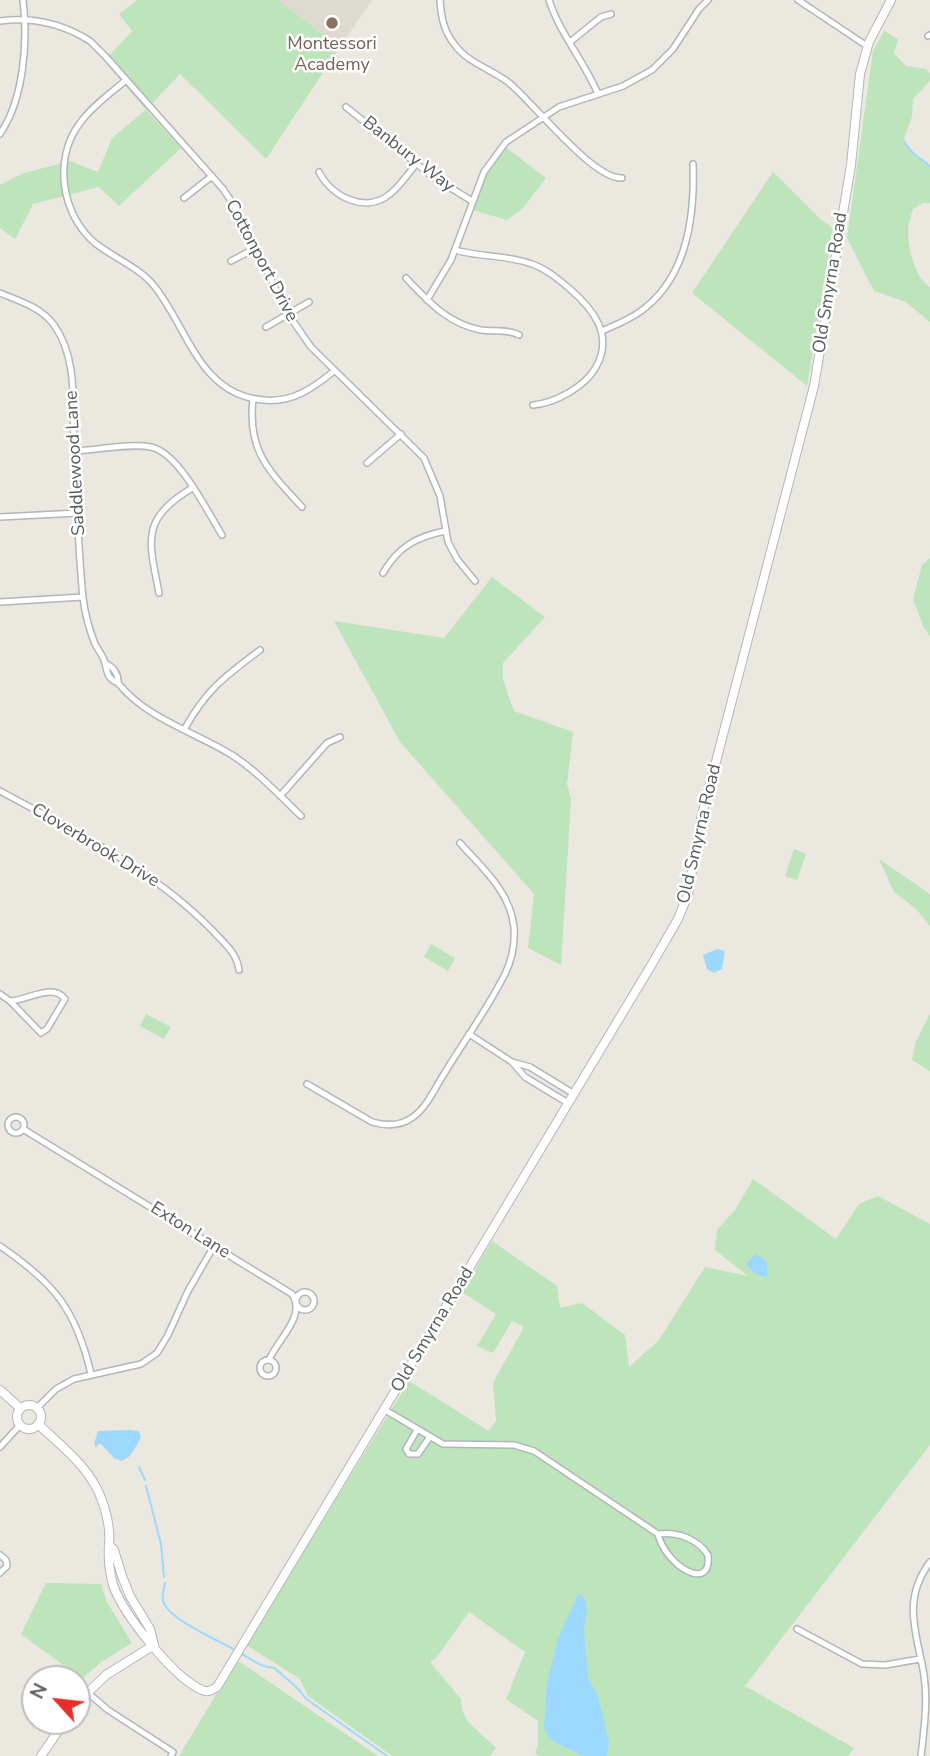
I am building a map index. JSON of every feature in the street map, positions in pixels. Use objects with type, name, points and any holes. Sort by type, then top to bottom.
[{"type":"street","points":[[0,134],[16,96],[21,70],[25,20],[23,0]]},
{"type":"street","points":[[440,0],[444,27],[456,47],[468,58],[508,83],[575,149],[609,175],[622,178]]},
{"type":"street","points":[[549,0],[556,20],[584,64],[598,94]]},
{"type":"street","points":[[694,0],[702,6]]},
{"type":"street","points":[[428,300],[447,269],[484,172],[503,145],[541,117],[565,104],[630,83],[654,68],[677,45],[708,0]]},
{"type":"street","points":[[798,0],[867,46]]},
{"type":"street","name":"Old Smyrna Road","points":[[154,1645],[175,1670],[202,1690],[211,1691],[217,1687],[659,953],[687,899],[701,819],[814,386],[851,165],[859,80],[867,46],[891,0]]},
{"type":"street","points":[[570,42],[601,17],[611,14]]},
{"type":"street","name":"Cottonport Drive","points":[[0,21],[25,20],[55,25],[84,37],[101,51],[212,176],[237,210],[288,314],[306,340],[334,371],[424,458],[437,487],[445,531],[454,554],[475,582]]},
{"type":"street","points":[[126,80],[84,118],[70,140],[65,156],[64,177],[70,209],[79,226],[90,239],[135,269],[153,285],[199,361],[213,378],[229,391],[253,399],[272,401],[298,396],[334,371]]},
{"type":"street","name":"Banbury Way","points":[[346,107],[440,182],[472,201]]},
{"type":"street","points":[[319,172],[326,182],[344,197],[369,203],[391,194],[416,164]]},
{"type":"street","points":[[602,331],[634,316],[647,306],[661,292],[674,271],[691,220],[693,164]]},
{"type":"street","points":[[184,198],[212,176]]},
{"type":"street","points":[[232,261],[256,248]]},
{"type":"street","points":[[455,250],[521,261],[542,269],[587,304],[596,315],[602,331],[599,359],[590,376],[566,393],[548,402],[533,405]]},
{"type":"street","points":[[406,278],[445,315],[465,325],[519,335]]},
{"type":"street","name":"Saddlewood Lane","points":[[0,293],[40,312],[52,323],[67,354],[72,377],[83,597],[91,633],[109,676],[139,705],[234,757],[302,816]]},
{"type":"street","points":[[266,327],[309,302]]},
{"type":"street","points":[[253,399],[251,424],[256,446],[274,476],[302,507]]},
{"type":"street","points":[[367,463],[401,434]]},
{"type":"street","points":[[74,451],[155,448],[172,459],[222,535]]},
{"type":"street","points":[[159,593],[151,545],[152,528],[166,505],[192,488]]},
{"type":"street","points":[[0,517],[78,513]]},
{"type":"street","points":[[383,573],[393,557],[408,543],[445,531]]},
{"type":"street","points":[[0,602],[83,597]]},
{"type":"street","points":[[184,730],[196,708],[214,686],[260,650]]},
{"type":"street","points":[[280,796],[327,743],[340,737]]},
{"type":"street","name":"Cloverbrook Drive","points":[[0,790],[113,852],[159,883],[235,955],[239,970]]},
{"type":"street","points":[[307,1084],[372,1122],[383,1125],[411,1119],[423,1107],[505,974],[512,952],[514,926],[500,889],[460,843]]},
{"type":"street","points":[[0,994],[41,1033],[47,1029],[65,998],[58,994],[43,993],[10,1001]]},
{"type":"street","points":[[469,1034],[512,1062],[525,1077],[568,1103]]},
{"type":"street","points":[[512,1062],[530,1067],[574,1094]]},
{"type":"street","name":"Exton Lane","points":[[23,1129],[292,1294],[296,1303],[295,1315],[269,1360]]},
{"type":"street","points":[[0,1246],[40,1276],[63,1303],[82,1337],[91,1374]]},
{"type":"street","points":[[37,1408],[65,1383],[91,1374],[141,1364],[158,1353],[188,1291],[214,1246]]},
{"type":"street","points":[[0,1390],[20,1408]]},
{"type":"street","points":[[20,1408],[28,1405],[37,1408]]},
{"type":"street","points":[[20,1408],[17,1418],[20,1425],[27,1428],[37,1424],[40,1417],[37,1408]]},
{"type":"street","points":[[385,1410],[429,1438],[452,1446],[510,1445],[525,1447],[544,1456],[599,1498],[658,1534],[680,1535],[697,1543],[708,1555],[706,1567],[694,1574],[678,1566],[666,1555],[658,1534]]},
{"type":"street","points":[[37,1424],[80,1464],[94,1483],[103,1506],[110,1545],[107,1550],[108,1564],[118,1597],[130,1618],[154,1645],[106,1675],[91,1688]]},
{"type":"street","points":[[0,1447],[20,1425]]},
{"type":"street","points":[[417,1430],[407,1448],[409,1454],[419,1453],[429,1438]]},
{"type":"street","points":[[0,1555],[6,1560],[7,1566],[0,1573]]},
{"type":"street","points":[[921,1756],[928,1708],[912,1613],[917,1582],[930,1562]]},
{"type":"street","points":[[797,1629],[862,1664],[885,1665],[920,1659]]},
{"type":"street","points":[[91,1695],[108,1710],[173,1752],[171,1756]]},
{"type":"street","points":[[41,1756],[55,1735]]},
{"type":"shaded area","name":"Montessori Academy","points":[[278,0],[372,0],[340,47]]},
{"type":"green space","points":[[137,0],[278,0],[340,47],[266,159],[180,74],[146,110],[104,61],[132,31],[119,14]]},
{"type":"green space","points":[[884,31],[898,39],[894,53],[906,66],[926,69],[930,73],[930,81],[913,99],[912,117],[904,138],[908,148],[930,166],[930,203],[923,203],[913,209],[908,231],[913,262],[920,277],[930,287],[930,322],[906,302],[874,291],[847,238],[873,51]]},
{"type":"green space","points":[[146,110],[181,148],[119,206],[99,187],[33,204],[15,239],[0,228],[0,185],[24,173],[70,161],[98,172],[112,138]]},
{"type":"green space","points":[[503,145],[546,178],[523,208],[507,220],[469,209],[476,189]]},
{"type":"green space","points":[[773,172],[820,219],[833,228],[807,386],[692,293]]},
{"type":"green space","points":[[930,558],[930,636],[924,628],[913,599],[922,565]]},
{"type":"green space","points":[[492,577],[545,617],[503,663],[503,680],[514,711],[573,732],[567,784],[571,799],[561,965],[528,948],[534,894],[400,742],[334,621],[444,638]]},
{"type":"green space","points":[[794,849],[806,854],[797,880],[785,876]]},
{"type":"green space","points":[[879,859],[930,894],[930,926],[916,909],[894,892]]},
{"type":"green space","points":[[431,944],[455,958],[448,971],[424,957]]},
{"type":"green space","points":[[146,1014],[171,1027],[164,1039],[140,1026]]},
{"type":"green space","points":[[930,1014],[930,1071],[912,1060],[915,1044]]},
{"type":"green space","points":[[753,1179],[836,1239],[859,1204],[878,1196],[930,1224],[930,1445],[745,1686],[854,1748],[848,1756],[539,1756],[535,1753],[538,1744],[538,1721],[506,1699],[525,1652],[469,1612],[436,1658],[430,1662],[461,1699],[467,1721],[496,1748],[490,1756],[392,1756],[308,1696],[300,1679],[246,1645],[409,1381],[489,1431],[496,1421],[493,1383],[524,1327],[512,1321],[493,1353],[477,1346],[496,1314],[462,1292],[492,1241],[557,1286],[560,1308],[582,1303],[625,1335],[629,1367],[659,1340],[705,1267],[748,1276],[715,1250],[717,1230],[735,1210]]},
{"type":"green space","points":[[46,1583],[101,1584],[107,1602],[132,1643],[91,1671],[91,1665],[63,1665],[21,1634]]},
{"type":"green space","points":[[237,1660],[378,1756],[179,1756]]},
{"type":"water","points":[[717,949],[725,951],[722,969],[714,973],[707,969],[703,955]]},
{"type":"water","points":[[755,1254],[767,1261],[767,1277],[755,1274],[746,1264]]},
{"type":"water","points":[[98,1431],[139,1431],[141,1438],[130,1456],[122,1461],[115,1459],[101,1444],[96,1448],[94,1444]]},
{"type":"water","points":[[579,1593],[585,1599],[587,1609],[584,1630],[588,1677],[598,1696],[609,1742],[607,1756],[584,1756],[554,1742],[548,1737],[544,1727],[547,1682],[559,1636]]},
{"type":"waterway","points":[[904,142],[930,166]]},
{"type":"waterway","points":[[139,1467],[145,1480]]},
{"type":"waterway","points":[[146,1486],[161,1544],[164,1577]]},
{"type":"waterway","points":[[165,1583],[163,1600],[173,1614],[235,1650]]},
{"type":"waterway","points":[[240,1653],[261,1665],[275,1668],[305,1698],[387,1756]]},
{"type":"place","name":"Montessori Academy","points":[[332,23]]}]
